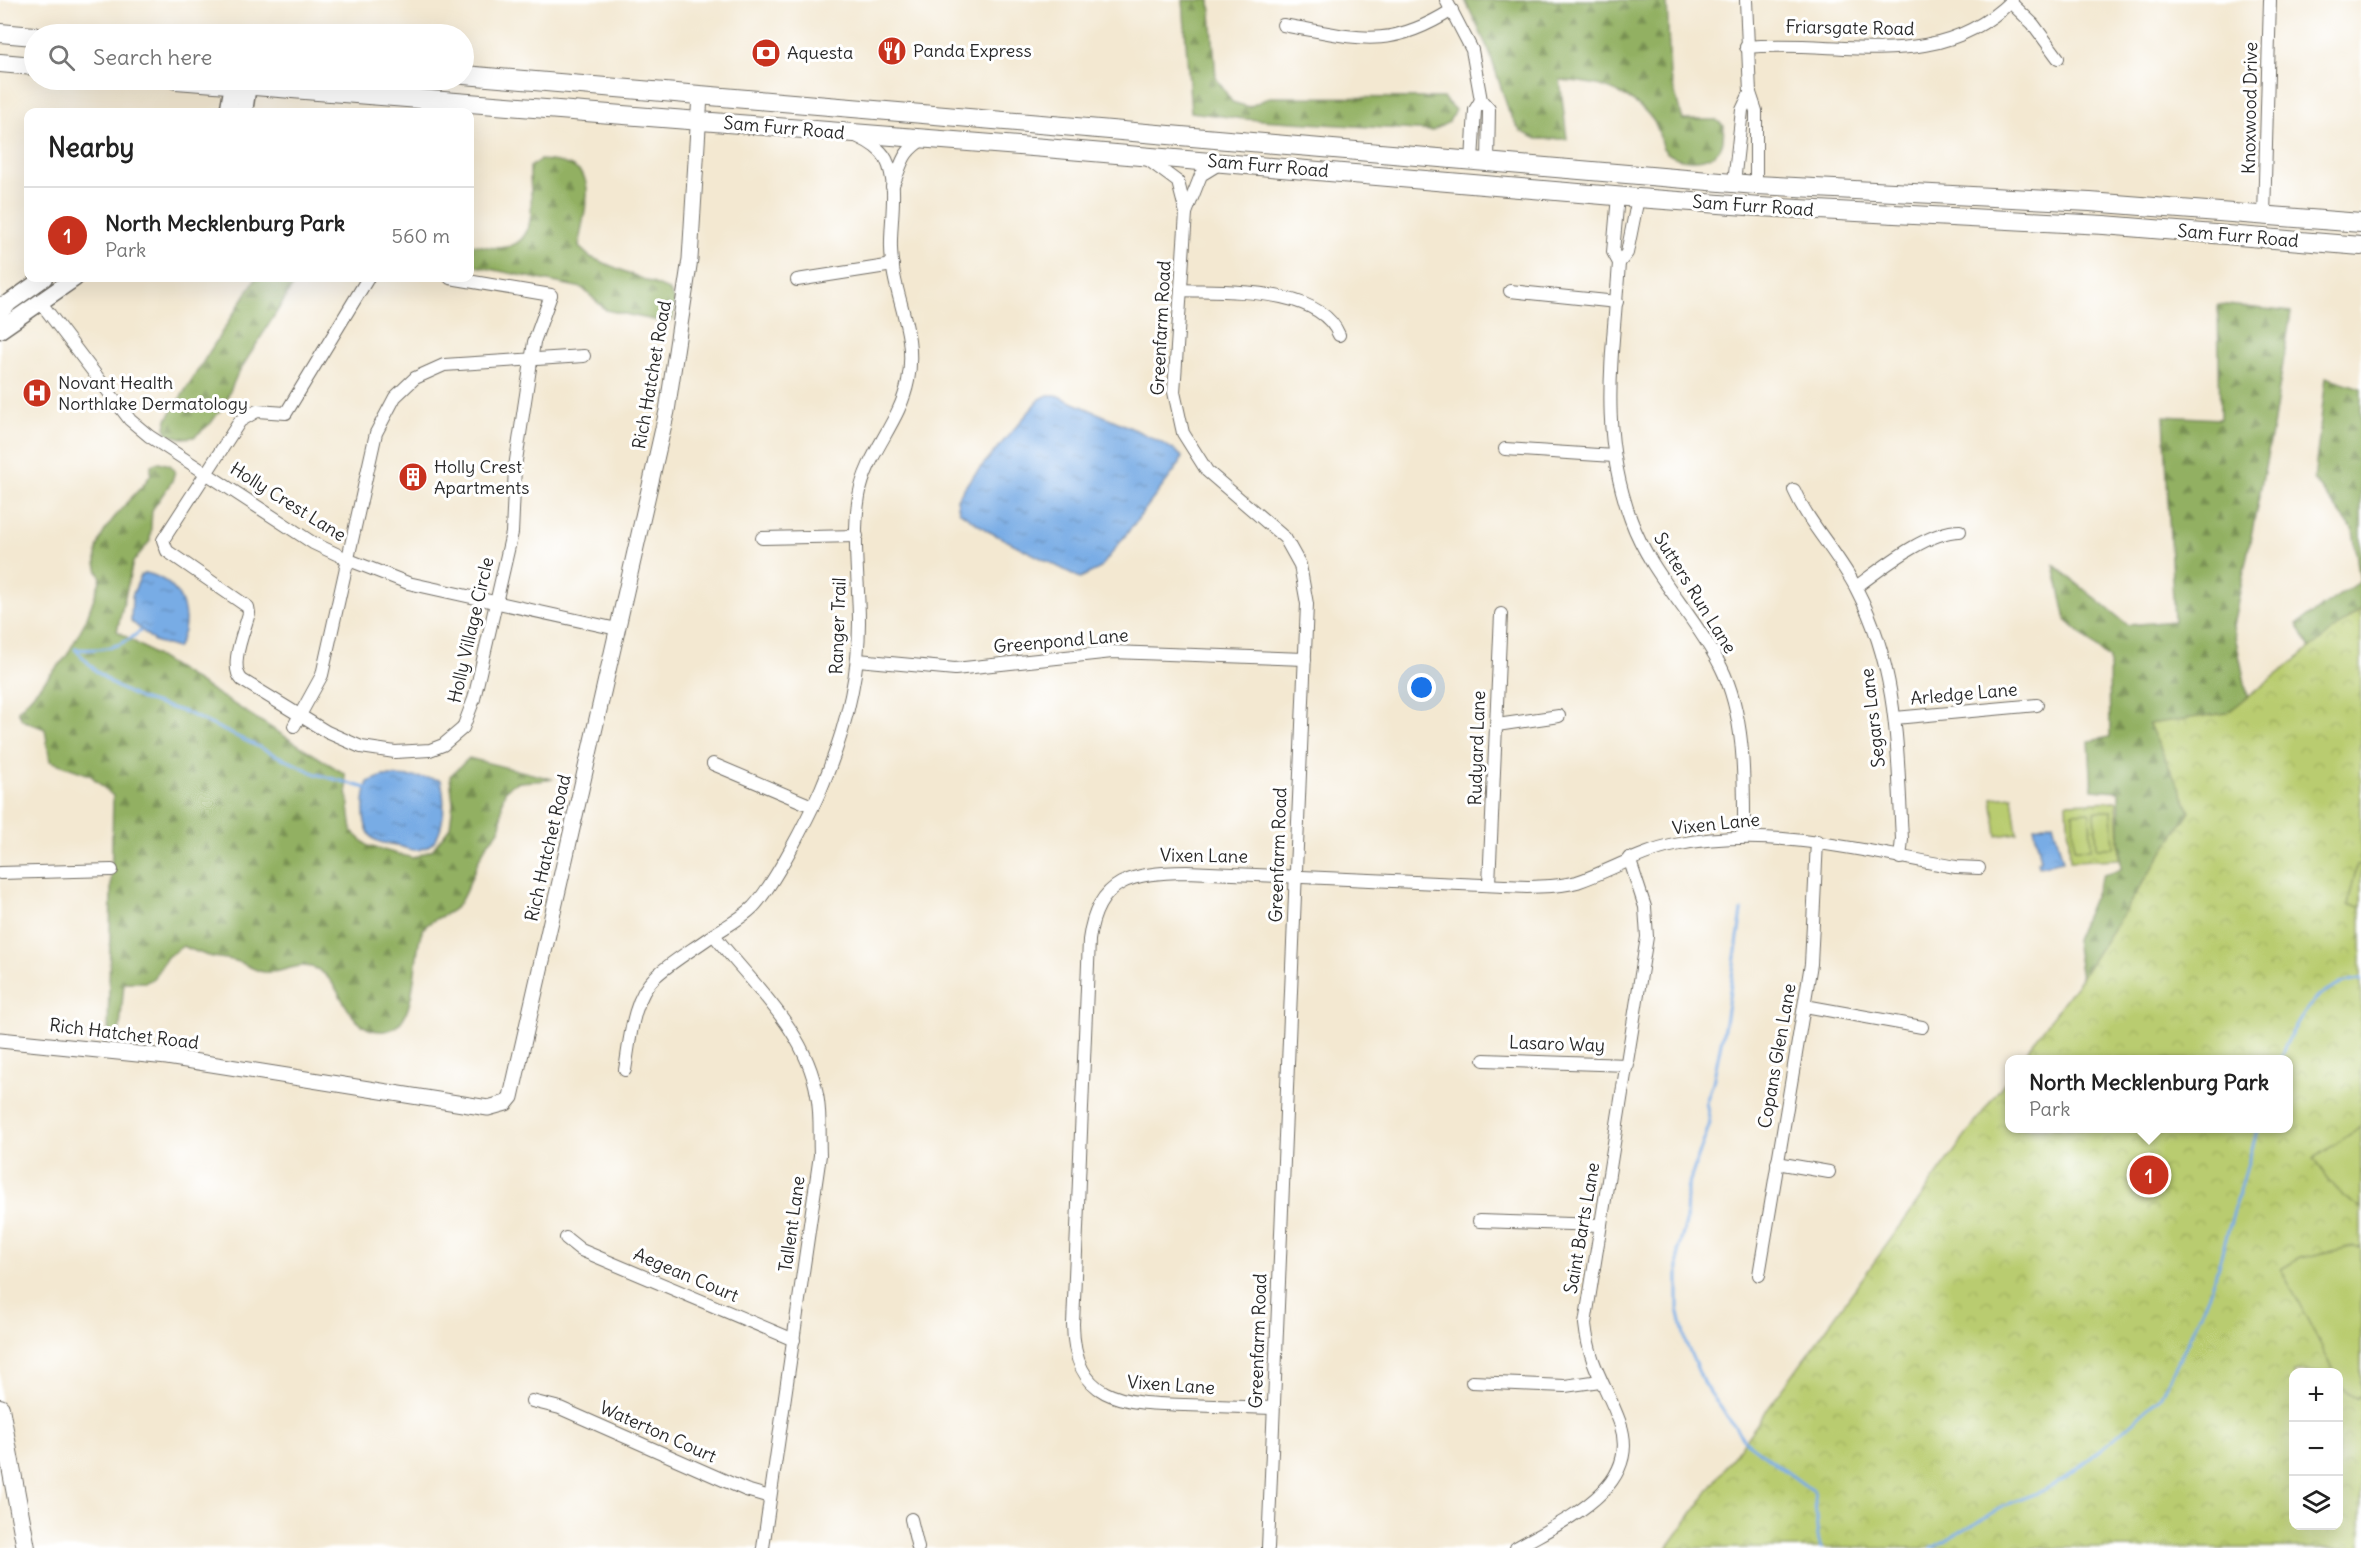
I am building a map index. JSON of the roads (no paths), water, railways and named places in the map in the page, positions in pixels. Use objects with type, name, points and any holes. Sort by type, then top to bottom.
[{"type":"main road","points":[[0,33],[24,35]]},
{"type":"main road","points":[[0,63],[24,65]]},
{"type":"main road","name":"Sam Furr Road","points":[[474,76],[1756,185],[2090,202],[2361,223]]},
{"type":"main road","points":[[230,108],[239,90]]},
{"type":"main road","points":[[242,90],[244,108]]},
{"type":"main road","name":"Sam Furr Road","points":[[328,90],[1638,198],[1783,209],[2104,225],[2361,246]]},
{"type":"main road","points":[[1288,168],[1421,169],[1465,172],[1473,171],[1480,161]]},
{"type":"main road","points":[[1618,196],[1622,191],[1634,187],[1720,191],[1836,190]]},
{"type":"main road","points":[[2104,225],[2190,221],[2248,225],[2261,222],[2264,216]]},
{"type":"main road","points":[[2,308],[38,282]]},
{"type":"main road","points":[[41,303],[40,297],[55,282]]},
{"type":"main road","points":[[0,330],[70,282]]},
{"type":"main road","points":[[0,1408],[26,1548]]},
{"type":"street","points":[[1746,0],[1746,47],[1750,93],[1756,111],[1756,185]]},
{"type":"street","name":"Knoxwood Drive","points":[[2264,216],[2270,0]]},
{"type":"street","points":[[2011,1],[2033,24],[2058,58]]},
{"type":"street","name":"Friarsgate Road","points":[[1746,47],[1806,45],[1894,50],[1926,47],[1970,32],[2011,1]]},
{"type":"street","points":[[1283,25],[1364,38],[1392,38],[1430,25],[1449,5],[1472,50],[1481,100],[1489,110],[1480,161]]},
{"type":"street","points":[[1734,183],[1742,110],[1750,93]]},
{"type":"street","name":"Rich Hatchet Road","points":[[0,1040],[167,1057],[488,1108],[506,1103],[516,1080],[652,482],[681,328],[690,259],[700,95]]},
{"type":"street","name":"Ranger Trail","points":[[625,1070],[635,1016],[649,984],[745,914],[758,901],[812,806],[844,727],[858,660],[859,496],[864,477],[903,399],[911,362],[909,327],[892,265],[892,187],[886,160],[880,151],[851,133]]},
{"type":"street","name":"Ranger Trail","points":[[892,187],[902,157],[912,145],[925,138]]},
{"type":"street","name":"Greenfarm Road","points":[[1142,156],[1178,182],[1186,213],[1174,392],[1178,418],[1188,444],[1207,471],[1273,525],[1293,550],[1305,584],[1307,604],[1268,1548]]},
{"type":"street","name":"Greenfarm Road","points":[[1186,213],[1201,176],[1221,162]]},
{"type":"street","name":"Sutters Run Lane","points":[[1618,196],[1613,252],[1619,263],[1609,399],[1614,456],[1623,495],[1642,545],[1663,583],[1713,652],[1732,693],[1738,719],[1744,837]]},
{"type":"street","name":"Sutters Run Lane","points":[[1619,263],[1628,253],[1638,198]]},
{"type":"street","points":[[797,280],[892,265]]},
{"type":"street","name":"Holly Village Circle","points":[[366,282],[286,412],[264,411],[245,416],[234,426],[164,534],[164,546],[166,551],[248,607],[249,613],[236,665],[238,676],[297,721],[370,749],[414,752],[430,750],[443,745],[463,728],[469,715],[512,533],[515,467],[534,342],[551,295],[474,282]]},
{"type":"street","points":[[1181,290],[1289,298],[1325,316],[1340,335]]},
{"type":"street","points":[[1510,291],[1617,302]]},
{"type":"street","name":"Holly Crest Lane","points":[[41,303],[130,420],[313,543],[408,583],[618,629]]},
{"type":"street","points":[[297,721],[322,675],[376,434],[384,413],[401,390],[423,373],[444,365],[584,356]]},
{"type":"street","points":[[1505,449],[1614,456]]},
{"type":"street","name":"Segars Lane","points":[[1794,490],[1805,511],[1856,587],[1871,617],[1886,662],[1895,718],[1902,839],[1900,858]]},
{"type":"street","points":[[1856,587],[1927,540],[1948,531],[1960,531]]},
{"type":"street","points":[[762,538],[857,536]]},
{"type":"street","name":"Rudyard Lane","points":[[1489,884],[1500,614]]},
{"type":"street","name":"Greenpond Lane","points":[[858,660],[955,669],[1112,652],[1305,659]]},
{"type":"street","name":"Arledge Lane","points":[[1895,718],[2037,705]]},
{"type":"street","points":[[1497,724],[1559,716]]},
{"type":"street","points":[[713,764],[812,806]]},
{"type":"street","name":"Vixen Lane","points":[[1273,1408],[1116,1399],[1097,1388],[1081,1367],[1076,1354],[1073,1324],[1089,940],[1095,913],[1110,892],[1130,878],[1153,873],[1187,872],[1296,878],[1561,886],[1577,882],[1629,858],[1674,845],[1744,837],[1817,841],[1900,858],[1956,867],[1979,868]]},
{"type":"street","name":"Copans Glen Lane","points":[[1759,1275],[1805,1006],[1814,936],[1817,841]]},
{"type":"street","name":"Saint Barts Lane","points":[[1515,1548],[1594,1501],[1614,1479],[1621,1453],[1622,1433],[1589,1355],[1585,1324],[1643,971],[1647,921],[1640,888],[1629,858]]},
{"type":"street","points":[[0,873],[112,870]]},
{"type":"street","name":"Tallent Lane","points":[[714,935],[783,1019],[804,1052],[817,1094],[820,1155],[763,1548]]},
{"type":"street","points":[[1805,1006],[1922,1027]]},
{"type":"street","name":"Lasaro Way","points":[[1484,1060],[1628,1065]]},
{"type":"street","points":[[1777,1163],[1828,1172]]},
{"type":"street","points":[[1479,1221],[1601,1226]]},
{"type":"street","name":"Aegean Court","points":[[566,1238],[581,1250],[794,1340]]},
{"type":"street","points":[[1472,1382],[1565,1386],[1600,1382]]},
{"type":"street","name":"Waterton Court","points":[[531,1401],[560,1408],[746,1490],[771,1497]]},
{"type":"street","points":[[911,1519],[918,1548]]},
{"type":"water","points":[[1048,395],[1056,395],[1124,424],[1174,450],[1182,457],[1179,465],[1105,562],[1099,569],[1080,578],[988,531],[959,511],[957,499],[969,481],[1040,399]]},
{"type":"water","points":[[146,573],[169,584],[182,602],[185,625],[177,648],[154,641],[131,621],[132,596],[141,575]]},
{"type":"water","points":[[383,776],[441,780],[444,800],[442,823],[439,833],[426,848],[413,850],[383,843],[373,838],[368,831],[364,810],[366,788],[368,782]]},
{"type":"water","points":[[2053,823],[2063,861],[2039,866],[2038,861],[2041,860],[2034,827]]},
{"type":"waterway","points":[[76,649],[118,645],[140,631]]},
{"type":"waterway","points":[[75,649],[96,671],[117,687],[141,699],[185,712],[316,774],[366,788]]},
{"type":"waterway","points":[[1742,911],[1725,1023],[1713,1082],[1706,1102],[1710,1123],[1687,1189],[1686,1223],[1678,1250],[1678,1309],[1686,1343],[1704,1384],[1744,1440],[1814,1492],[1821,1548]]},
{"type":"waterway","points":[[2281,1055],[2300,1018],[2319,996],[2345,982],[2361,979]]},
{"type":"waterway","points":[[1932,1548],[2010,1503],[2042,1491],[2065,1478],[2109,1443],[2160,1397],[2212,1287],[2257,1133]]},
{"type":"place","name":"Panda Express","points":[[892,51]]},
{"type":"place","name":"Aquesta","points":[[766,53]]},
{"type":"place","name":"Novant Health Northlake Dermatology","points":[[37,393]]},
{"type":"place","name":"Holly Crest Apartments","points":[[413,477]]},
{"type":"place","name":"North Mecklenburg Park","points":[[2149,1175]]}]
